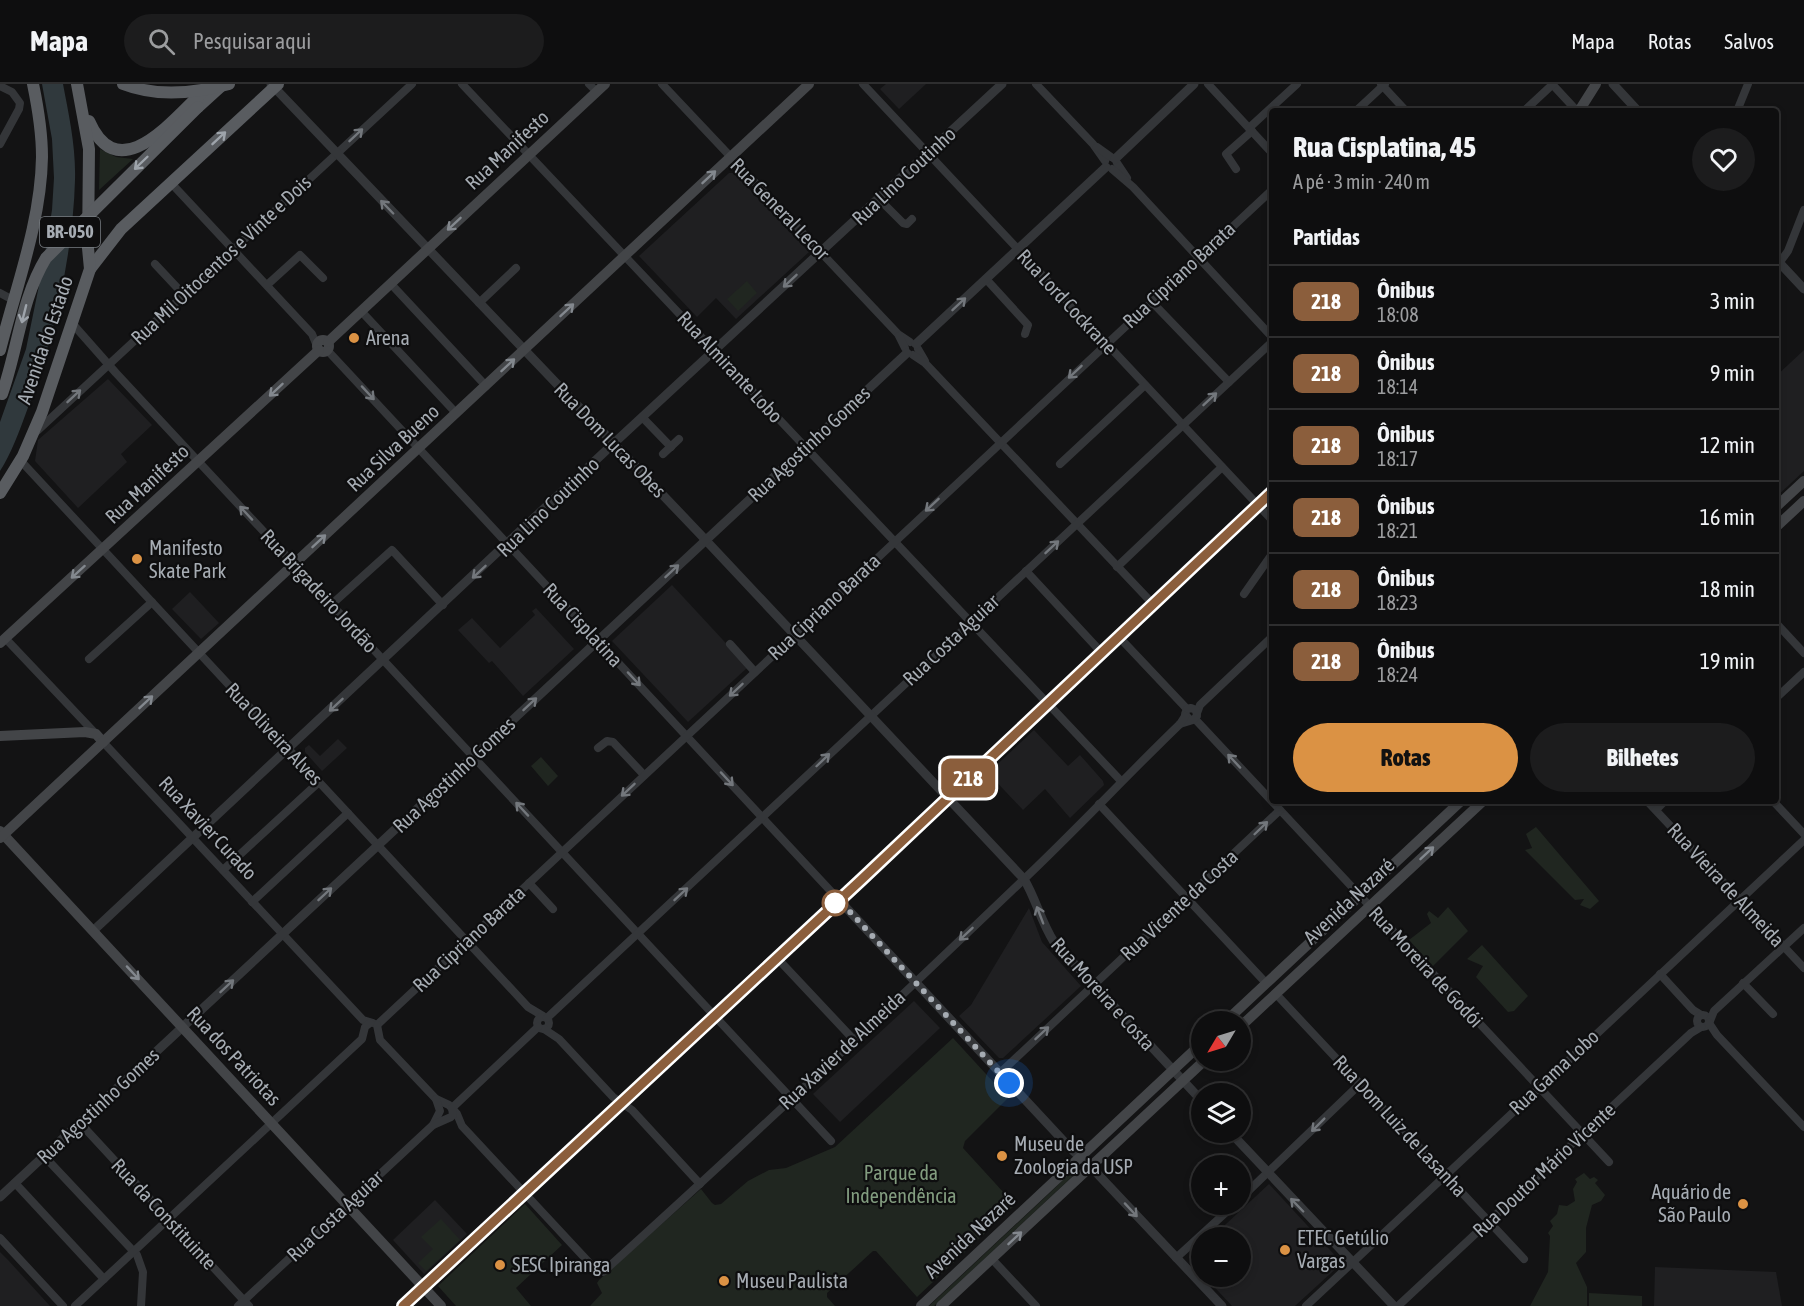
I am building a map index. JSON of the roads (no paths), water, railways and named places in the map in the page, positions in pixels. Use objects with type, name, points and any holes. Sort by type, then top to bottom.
[{"type":"highway","name":"Avenida do Estado","points":[[0,350],[37,208],[42,150],[33,84]]},
{"type":"highway","name":"Avenida do Estado","points":[[0,493],[20,460],[42,412],[90,269],[89,149],[77,84]]},
{"type":"highway","points":[[123,84],[149,90],[173,92],[203,90],[229,84]]},
{"type":"highway","points":[[81,103],[98,138],[109,147],[119,151],[132,150],[145,144],[156,135],[211,84]]},
{"type":"highway","name":"BR-050","points":[[1,397],[30,290],[46,258],[223,84]]},
{"type":"highway","name":"BR-050","points":[[90,269],[114,237],[274,85]]},
{"type":"main road","name":"Rua Silva Bueno","points":[[1,835],[89,755],[99,738],[199,653],[809,84]]},
{"type":"main road","points":[[1580,108],[1596,84]]},
{"type":"main road","name":"Rua Manifesto","points":[[3,641],[321,344],[391,284],[597,87]]},
{"type":"main road","points":[[1779,504],[1804,481]]},
{"type":"main road","points":[[403,1306],[1269,495]]},
{"type":"main road","points":[[1779,524],[1804,501]]},
{"type":"main road","points":[[0,736],[85,732],[99,738]]},
{"type":"main road","points":[[71,733],[82,736],[88,743],[89,755]]},
{"type":"main road","name":"Avenida Nazaré","points":[[1237,1011],[1458,804]]},
{"type":"main road","name":"Avenida Nazaré","points":[[1251,1017],[1480,804]]},
{"type":"main road","name":"Rua dos Patriotas","points":[[1,835],[93,930],[441,1306]]},
{"type":"main road","name":"Avenida Nazaré","points":[[921,1306],[1191,1053]]},
{"type":"main road","name":"Avenida Nazaré","points":[[942,1306],[1193,1071]]},
{"type":"street","name":"Rua Mil Oitocentos e Vinte e Dois","points":[[31,436],[412,84]]},
{"type":"street","name":"Rua Almirante Lobo","points":[[462,84],[1121,781]]},
{"type":"street","name":"Rua General Lecor","points":[[662,84],[1152,604]]},
{"type":"street","name":"Rua Lord Cockrane","points":[[863,84],[1269,517]]},
{"type":"street","name":"Rua Lino Coutinho","points":[[93,930],[1002,84]]},
{"type":"street","points":[[1036,84],[1269,334]]},
{"type":"street","name":"Rua Agostinho Gomes","points":[[0,1197],[1194,84]]},
{"type":"street","points":[[1208,84],[1269,150]]},
{"type":"street","points":[[1272,108],[1297,84]]},
{"type":"street","points":[[1527,108],[1552,84],[1575,108]]},
{"type":"street","points":[[1613,84],[1635,108]]},
{"type":"street","points":[[1738,108],[1748,84]]},
{"type":"street","name":"Rua Dom Lucas Obes","points":[[274,85],[948,797]]},
{"type":"street","points":[[1359,108],[1383,85],[1403,108]]},
{"type":"street","points":[[0,86],[12,92],[20,103],[0,144]]},
{"type":"street","points":[[1236,168],[1226,154],[1269,111]]},
{"type":"street","name":"Rua Cisplatina","points":[[171,183],[839,900]]},
{"type":"street","name":"Rua Cipriano Barata","points":[[75,1306],[362,1039],[365,1027],[373,1024],[467,941],[555,859],[565,855],[644,775],[1269,193]]},
{"type":"street","points":[[879,199],[903,223],[907,224],[912,219]]},
{"type":"street","points":[[1779,260],[1788,251],[1804,210]]},
{"type":"street","points":[[267,285],[300,255],[323,278]]},
{"type":"street","points":[[1779,262],[1804,289]]},
{"type":"street","points":[[155,264],[184,295]]},
{"type":"street","points":[[479,303],[516,268]]},
{"type":"street","points":[[986,279],[1028,325],[1025,333]]},
{"type":"street","points":[[391,284],[486,386]]},
{"type":"street","points":[[0,293],[13,300]]},
{"type":"street","points":[[1151,301],[1229,382]]},
{"type":"street","points":[[361,311],[456,413]]},
{"type":"street","name":"Rua Brigadeiro Jordão","points":[[71,322],[565,855],[635,937],[646,943],[831,1141]]},
{"type":"street","name":"Rua Costa Aguiar","points":[[244,1304],[433,1125],[451,1117],[452,1108],[543,1022],[1269,345]]},
{"type":"street","points":[[1060,464],[1145,385]]},
{"type":"street","points":[[643,418],[671,447]]},
{"type":"street","points":[[663,454],[679,439]]},
{"type":"street","name":"Rua Oliveira Alves","points":[[20,460],[528,1007],[613,1097],[632,1110],[700,1184]]},
{"type":"street","points":[[1117,567],[1222,467]]},
{"type":"street","points":[[332,604],[392,550],[443,605]]},
{"type":"street","points":[[1244,594],[1269,558]]},
{"type":"street","points":[[1026,571],[1102,653]]},
{"type":"street","points":[[88,659],[152,602]]},
{"type":"street","points":[[1779,626],[1804,653]]},
{"type":"street","name":"Rua Moreira de Godói","points":[[1119,637],[1269,798]]},
{"type":"street","name":"Rua Xavier de Almeida","points":[[524,1193],[596,1270],[603,1272],[700,1184],[1024,879],[1121,781],[1269,640]]},
{"type":"street","name":"Rua Xavier Curado","points":[[3,641],[99,738],[363,1020],[373,1024]]},
{"type":"street","points":[[729,644],[755,672]]},
{"type":"street","points":[[1779,695],[1804,672]]},
{"type":"street","points":[[598,748],[607,741],[612,742],[644,775]]},
{"type":"street","points":[[223,870],[319,782]]},
{"type":"street","name":"Rua Moreira e Costa","points":[[948,797],[1024,879],[1043,924],[1054,942],[1191,1089]]},
{"type":"street","points":[[1099,804],[1266,983]]},
{"type":"street","name":"Rua Moreira de Godói","points":[[1275,804],[1609,1162]]},
{"type":"street","name":"Rua Vieira de Almeida","points":[[1650,804],[1804,968]]},
{"type":"street","points":[[1656,810],[1662,804]]},
{"type":"street","points":[[1776,804],[1804,834]]},
{"type":"street","name":"Rua Vicente da Costa","points":[[1000,1073],[1280,810]]},
{"type":"street","points":[[252,902],[348,813]]},
{"type":"street","name":"Rua Gama Lobo","points":[[1306,1306],[1804,840]]},
{"type":"street","points":[[529,883],[553,909]]},
{"type":"street","points":[[839,900],[1222,1306]]},
{"type":"street","name":"Rua Doutor Mário Vicente","points":[[1396,1306],[1804,928]]},
{"type":"street","points":[[777,957],[854,1040]]},
{"type":"street","points":[[1660,974],[1803,1123]]},
{"type":"street","points":[[1743,983],[1773,1014]]},
{"type":"street","name":"Rua Dom Luiz de Lasanha","points":[[1276,994],[1524,1259]]},
{"type":"street","points":[[373,1024],[380,1040],[436,1099],[452,1108],[462,1126],[524,1193]]},
{"type":"street","points":[[362,1039],[372,1037],[380,1040]]},
{"type":"street","points":[[1251,1189],[1360,1084]]},
{"type":"street","points":[[433,1125],[440,1111],[436,1099]]},
{"type":"street","name":"Rua da Constituinte","points":[[80,1123],[244,1304]]},
{"type":"street","points":[[1240,1143],[1396,1306]]},
{"type":"street","points":[[44,1156],[134,1251],[143,1272],[141,1306]]},
{"type":"street","points":[[15,1183],[104,1279]]},
{"type":"street","points":[[1176,1258],[1223,1215]]},
{"type":"street","points":[[0,1238],[63,1306]]},
{"type":"street","points":[[992,1259],[1036,1306]]},
{"type":"place","name":"Arena","points":[[354,338]]},
{"type":"place","name":"Manifesto Skate Park","points":[[137,559]]},
{"type":"place","name":"Museu de Zoologia da USP","points":[[1002,1156]]},
{"type":"place","name":"Aquário de São Paulo","points":[[1743,1204]]},
{"type":"place","name":"ETEC Getúlio Vargas","points":[[1285,1250]]},
{"type":"place","name":"SESC Ipiranga","points":[[500,1265]]},
{"type":"place","name":"Museu Paulista","points":[[724,1281]]},
{"type":"park label","name":"Parque da Independência","points":[[901,1184]]}]
